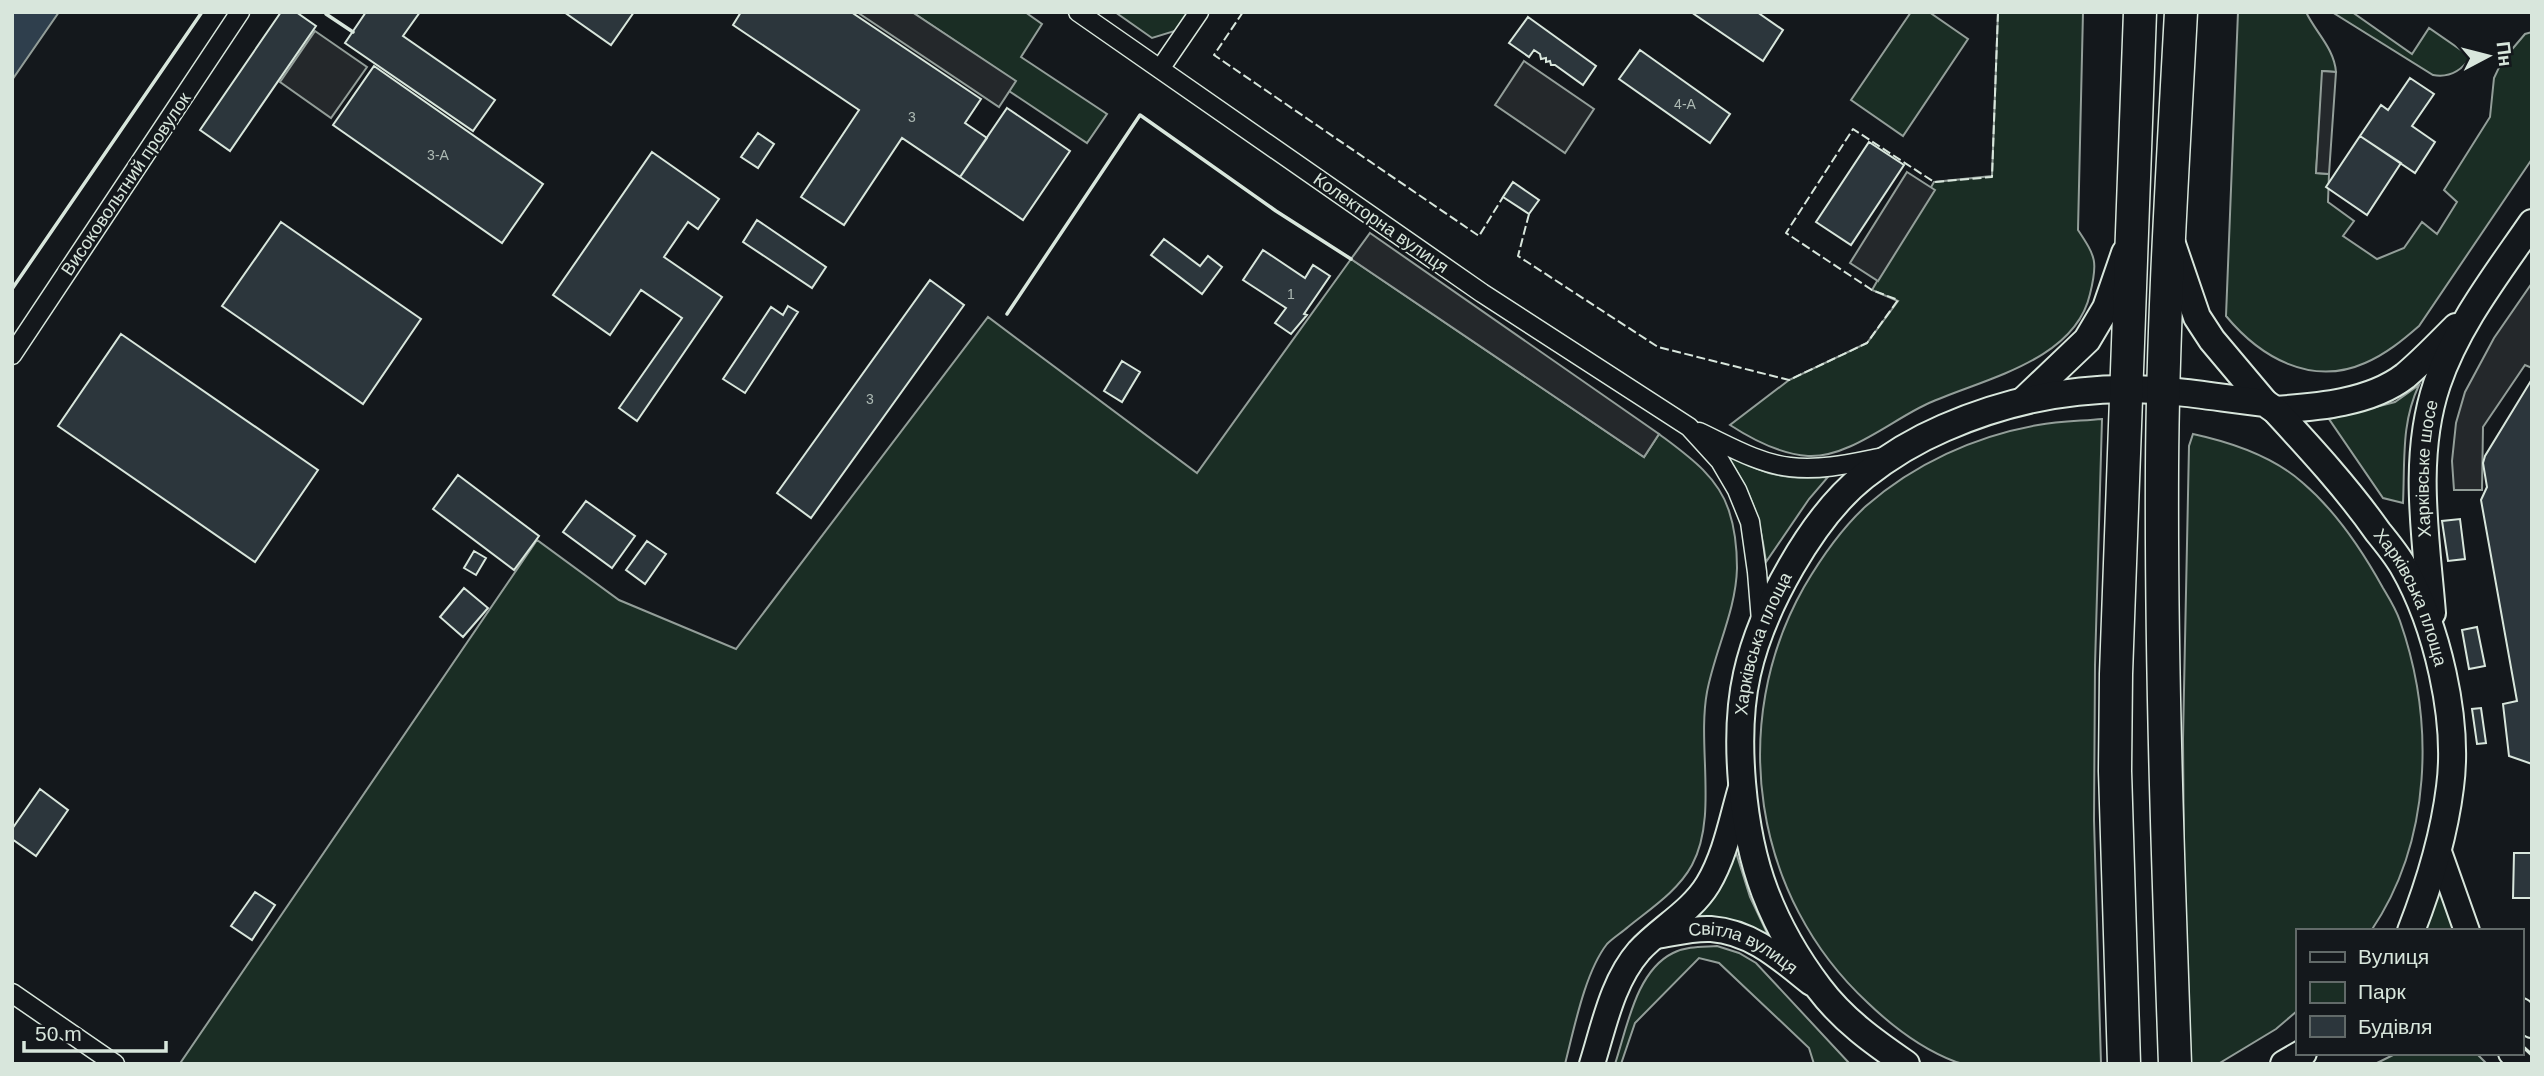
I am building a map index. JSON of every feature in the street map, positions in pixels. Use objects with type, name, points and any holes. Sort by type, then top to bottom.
[{"type":"highway","points":[[2124,1064],[2115,716],[2140,12]]},
{"type":"highway","points":[[2175,1064],[2164,773],[2162,458],[2169,235],[2181,12]]},
{"type":"main road","name":"Харківське шосе","points":[[2434,636],[2422,496],[2429,413],[2438,382],[2472,311],[2532,223]]},
{"type":"main road","points":[[2024,400],[2087,340],[2106,308],[2133,232]]},
{"type":"main road","points":[[2169,235],[2197,317],[2212,340],[2270,407]]},
{"type":"main road","name":"Харківське шосе","points":[[2270,407],[2321,405],[2379,390],[2403,377],[2472,311]]},
{"type":"main road","name":"Харківська площа","points":[[1906,1064],[1858,1030],[1819,989],[1786,939],[1764,891],[1751,842],[1742,783],[1740,732],[1745,686],[1762,625],[1797,558],[1830,511],[1862,478],[1895,454],[1943,429],[2024,400],[2127,389],[2165,391],[2270,407],[2355,499],[2403,566],[2434,636],[2451,728],[2450,786],[2438,849],[2412,929]]},
{"type":"main road","name":"Світла вулиця","points":[[1592,1064],[1621,980],[1640,951],[1707,886],[1721,857],[1742,783]]},
{"type":"main road","points":[[2438,849],[2465,929]]},
{"type":"main road","name":"Світла вулиця","points":[[1657,936],[1711,929],[1746,937],[1771,952],[1819,989]]},
{"type":"main road","points":[[2284,1064],[2301,1055]]},
{"type":"street","name":"Високовольтний провулок","points":[[12,355],[240,12]]},
{"type":"street","name":"Колекторна вулиця","points":[[1078,12],[1482,293],[1689,427],[1755,457],[1789,467],[1816,468],[1849,464],[1895,454]]},
{"type":"street","points":[[1160,69],[1199,12]]},
{"type":"street","name":"Колекторна вулиця","points":[[1689,427],[1720,461],[1750,522],[1762,625]]},
{"type":"street","points":[[12,993],[115,1064]]},
{"type":"green space","points":[[912,12],[1025,12],[1042,24],[1021,57],[1107,114],[1087,143],[1009,91],[1015,81]]},
{"type":"green space","points":[[1115,12],[1191,12],[1178,30],[1152,38]]},
{"type":"green space","points":[[1911,12],[1929,12],[1968,39],[1903,136],[1851,100]]},
{"type":"green space","points":[[1998,12],[2083,12],[2078,230],[2092,254],[2094,274],[2081,317],[2066,336],[2047,352],[2024,365],[1929,403],[1839,451],[1808,456],[1787,452],[1757,441],[1730,425],[1789,380],[1867,343],[1898,301],[1872,290],[1934,182],[1992,176]]},
{"type":"green space","points":[[2238,12],[2306,12],[2332,55],[2336,72],[2323,71],[2316,173],[2329,174],[2328,202],[2354,221],[2343,236],[2377,259],[2404,248],[2422,222],[2437,234],[2457,202],[2444,190],[2490,117],[2494,78],[2502,61],[2525,34],[2532,32],[2532,159],[2419,326],[2387,351],[2345,370],[2325,372],[2288,364],[2254,344],[2226,316]]},
{"type":"green space","points":[[2332,12],[2352,12],[2412,54],[2429,28],[2471,57],[2455,72],[2433,75]]},
{"type":"green space","points":[[1351,259],[1644,457],[1659,434],[1691,458],[1709,477],[1724,499],[1731,518],[1737,554],[1736,584],[1707,692],[1704,735],[1706,803],[1700,846],[1692,865],[1679,883],[1609,942],[1599,956],[1581,1001],[1565,1064],[181,1062],[537,540],[619,600],[736,649],[988,317],[1197,473]]},
{"type":"green space","points":[[2419,385],[2407,428],[2403,503],[2383,498],[2329,419],[2395,402]]},
{"type":"green space","points":[[2102,419],[2094,820],[2101,1064],[1960,1063],[1944,1057],[1898,1029],[1868,1003],[1829,960],[1799,912],[1777,861],[1764,806],[1760,750],[1765,694],[1780,640],[1804,587],[1832,544],[1866,506],[1904,477],[1969,444],[2038,425]]},
{"type":"green space","points":[[2193,434],[2222,441],[2265,458],[2291,474],[2315,494],[2348,532],[2375,574],[2400,621],[2419,699],[2422,739],[2416,820],[2406,859],[2391,896],[2372,929],[2296,929],[2296,1012],[2276,1029],[2218,1064],[2191,1064],[2183,739],[2189,446]]},
{"type":"green space","points":[[1725,453],[1763,471],[1786,477],[1828,477],[1809,499],[1766,562],[1753,504]]},
{"type":"green space","points":[[1734,846],[1750,897],[1769,937],[1689,920]]},
{"type":"green space","points":[[2439,886],[2455,929],[2424,929]]},
{"type":"green space","points":[[1717,946],[1739,953],[1756,963],[1850,1064],[1814,1064],[1809,1048],[1719,963],[1699,958],[1635,1023],[1621,1064],[1615,1064],[1635,1002],[1650,973],[1660,961],[1678,951]]},
{"type":"green space","points":[[2393,1055],[2478,1055],[2487,1064],[2375,1064]]},
{"type":"shaded area","points":[[857,12],[912,12],[1016,81],[999,107]]},
{"type":"shaded area","points":[[315,31],[367,67],[331,118],[280,82]]},
{"type":"shaded area","points":[[1524,61],[1594,109],[1565,153],[1495,105]]},
{"type":"shaded area","points":[[2322,71],[2336,72],[2329,174],[2316,173]]},
{"type":"shaded area","points":[[1907,172],[1935,190],[1878,281],[1850,263]]},
{"type":"shaded area","points":[[1370,233],[1659,434],[1644,457],[1351,259]]},
{"type":"shaded area","points":[[2532,283],[2532,368],[2525,365],[2483,427],[2482,490],[2454,490],[2452,461],[2456,423],[2465,392],[2494,338]]},
{"type":"water","points":[[12,12],[59,12],[12,80]]},
{"type":"building","points":[[281,12],[296,12],[316,26],[230,151],[200,130]]},
{"type":"building","points":[[366,12],[420,12],[403,36],[495,100],[473,131],[345,43]]},
{"type":"building","points":[[564,12],[634,12],[611,45]]},
{"type":"building","points":[[741,12],[851,12],[981,99],[965,123],[987,138],[960,177],[902,138],[844,225],[801,197],[859,110],[733,25]]},
{"type":"building","points":[[1691,12],[1757,12],[1783,30],[1763,61]]},
{"type":"building","points":[[1528,17],[1596,66],[1583,85],[1555,65],[1551,65],[1550,61],[1546,62],[1546,58],[1541,59],[1540,54],[1534,50],[1529,57],[1509,43]]},
{"type":"building","points":[[1640,50],[1730,114],[1710,143],[1619,79]]},
{"type":"building","points":[[374,66],[543,184],[502,243],[333,125]]},
{"type":"building","points":[[2410,78],[2434,94],[2412,126],[2435,142],[2415,173],[2360,136],[2381,105],[2388,110]]},
{"type":"building","points":[[1007,108],[1070,151],[1023,220],[960,177]]},
{"type":"building","points":[[758,133],[774,144],[758,168],[741,157]]},
{"type":"building","points":[[2360,136],[2401,163],[2367,215],[2326,187]]},
{"type":"building","points":[[1869,142],[1904,165],[1851,245],[1816,222]]},
{"type":"building","points":[[652,152],[719,199],[698,229],[688,222],[664,257],[722,297],[637,421],[619,408],[682,318],[641,290],[610,335],[553,295]]},
{"type":"building","points":[[1513,182],[1539,200],[1529,214],[1503,197]]},
{"type":"building","points":[[757,220],[826,267],[812,288],[743,242]]},
{"type":"building","points":[[281,222],[421,319],[363,404],[222,306]]},
{"type":"building","points":[[1164,239],[1200,266],[1208,256],[1222,267],[1202,294],[1151,255]]},
{"type":"building","points":[[1263,250],[1305,278],[1313,265],[1330,276],[1304,314],[1307,315],[1291,334],[1275,323],[1286,308],[1243,280]]},
{"type":"building","points":[[930,280],[964,305],[811,518],[777,493]]},
{"type":"building","points":[[788,306],[798,312],[745,393],[723,379],[771,307],[783,315]]},
{"type":"building","points":[[121,334],[318,470],[255,562],[58,426]]},
{"type":"building","points":[[1122,361],[1140,372],[1122,402],[1104,391]]},
{"type":"building","points":[[2532,379],[2532,764],[2509,756],[2503,704],[2517,701],[2481,500],[2487,487],[2483,463],[2485,456]]},
{"type":"building","points":[[458,475],[539,536],[514,570],[433,509]]},
{"type":"building","points":[[586,501],[635,536],[612,568],[563,532]]},
{"type":"building","points":[[2460,519],[2465,559],[2448,561],[2442,521]]},
{"type":"building","points":[[647,541],[666,554],[645,584],[626,570]]},
{"type":"building","points":[[474,551],[486,558],[476,575],[464,568]]},
{"type":"building","points":[[464,588],[488,608],[463,637],[440,617]]},
{"type":"building","points":[[2477,627],[2485,666],[2469,669],[2462,630]]},
{"type":"building","points":[[2481,708],[2486,743],[2477,744],[2472,709]]},
{"type":"building","points":[[40,789],[68,810],[36,856],[12,839],[12,829]]},
{"type":"building","points":[[2514,853],[2532,853],[2532,898],[2513,898]]},
{"type":"building","points":[[255,892],[275,905],[252,940],[231,926]]},
{"type":"fence","points":[[1243,12],[1214,55],[1479,236],[1503,197]]},
{"type":"fence","points":[[1529,214],[1518,256],[1658,347],[1789,380],[1867,343],[1898,300],[1872,290],[1786,233],[1853,129],[1934,182],[1992,177],[1998,12]]},
{"type":"wall","points":[[12,289],[202,12]]},
{"type":"wall","points":[[326,14],[353,32]]},
{"type":"wall","points":[[1007,314],[1140,115],[1276,211],[1351,259]]},
{"type":"wall","points":[[2523,1047],[2532,1055]]}]
